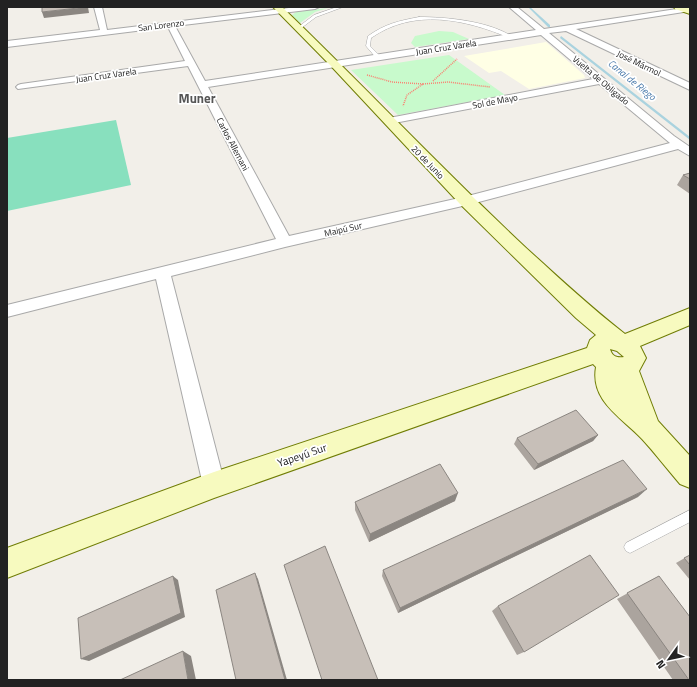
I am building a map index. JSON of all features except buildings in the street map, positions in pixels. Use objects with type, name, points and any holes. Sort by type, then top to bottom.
[{"type":"street","points":[[98,7],[104,32]]},
{"type":"street","name":"San Lorenzo","points":[[7,44],[279,9],[315,7]]},
{"type":"street","name":"Vuelta de Obligado","points":[[513,8],[602,80],[678,145],[690,152]]},
{"type":"street","name":"20 de Junio","points":[[279,9],[335,64],[466,201],[583,313],[612,353],[605,375],[607,386],[614,397],[624,409],[648,428],[690,475]]},
{"type":"street","name":"Juan Cruz Varela","points":[[201,85],[686,9]]},
{"type":"street","name":"Carlos Allemani","points":[[170,24],[285,242]]},
{"type":"street","name":"José Mármol","points":[[567,28],[690,87]]},
{"type":"street","name":"Juan Cruz Varela","points":[[21,87],[190,62]]},
{"type":"street","name":"Sol de Mayo","points":[[389,121],[602,80]]},
{"type":"street","name":"Maipú Sur","points":[[7,311],[285,242],[466,201],[678,145]]},
{"type":"street","points":[[162,272],[214,485]]},
{"type":"street","name":"Yapeyú Sur","points":[[7,563],[214,485],[612,353],[690,316]]},
{"type":"lane","points":[[299,28],[315,16],[341,7]]},
{"type":"lane","points":[[379,58],[368,46],[369,38],[376,30],[402,22],[432,19],[463,21],[490,28],[511,37]]},
{"type":"lane","points":[[630,547],[690,516]]},
{"type":"path","points":[[432,82],[451,66],[457,58]]},
{"type":"path","points":[[367,75],[392,82],[423,84],[432,82],[462,83],[491,87]]},
{"type":"path","points":[[403,118],[404,101],[409,93],[423,84]]},
{"type":"shaded area","points":[[546,42],[584,75],[585,78],[529,89],[501,71],[489,73],[464,56]]},
{"type":"green space","points":[[328,8],[315,12],[300,23],[292,15],[296,12]]},
{"type":"green space","points":[[439,31],[453,32],[469,39],[415,47],[411,43],[415,36]]},
{"type":"green space","points":[[449,55],[505,95],[398,115],[351,70]]},
{"type":"green space","points":[[116,120],[131,185],[7,211],[7,138]]},
{"type":"waterway","name":"Canal de Riego","points":[[529,7],[549,26]]},
{"type":"waterway","name":"Canal de Riego","points":[[561,37],[690,139]]},
{"type":"district","name":"Muner","points":[[197,98]]}]
